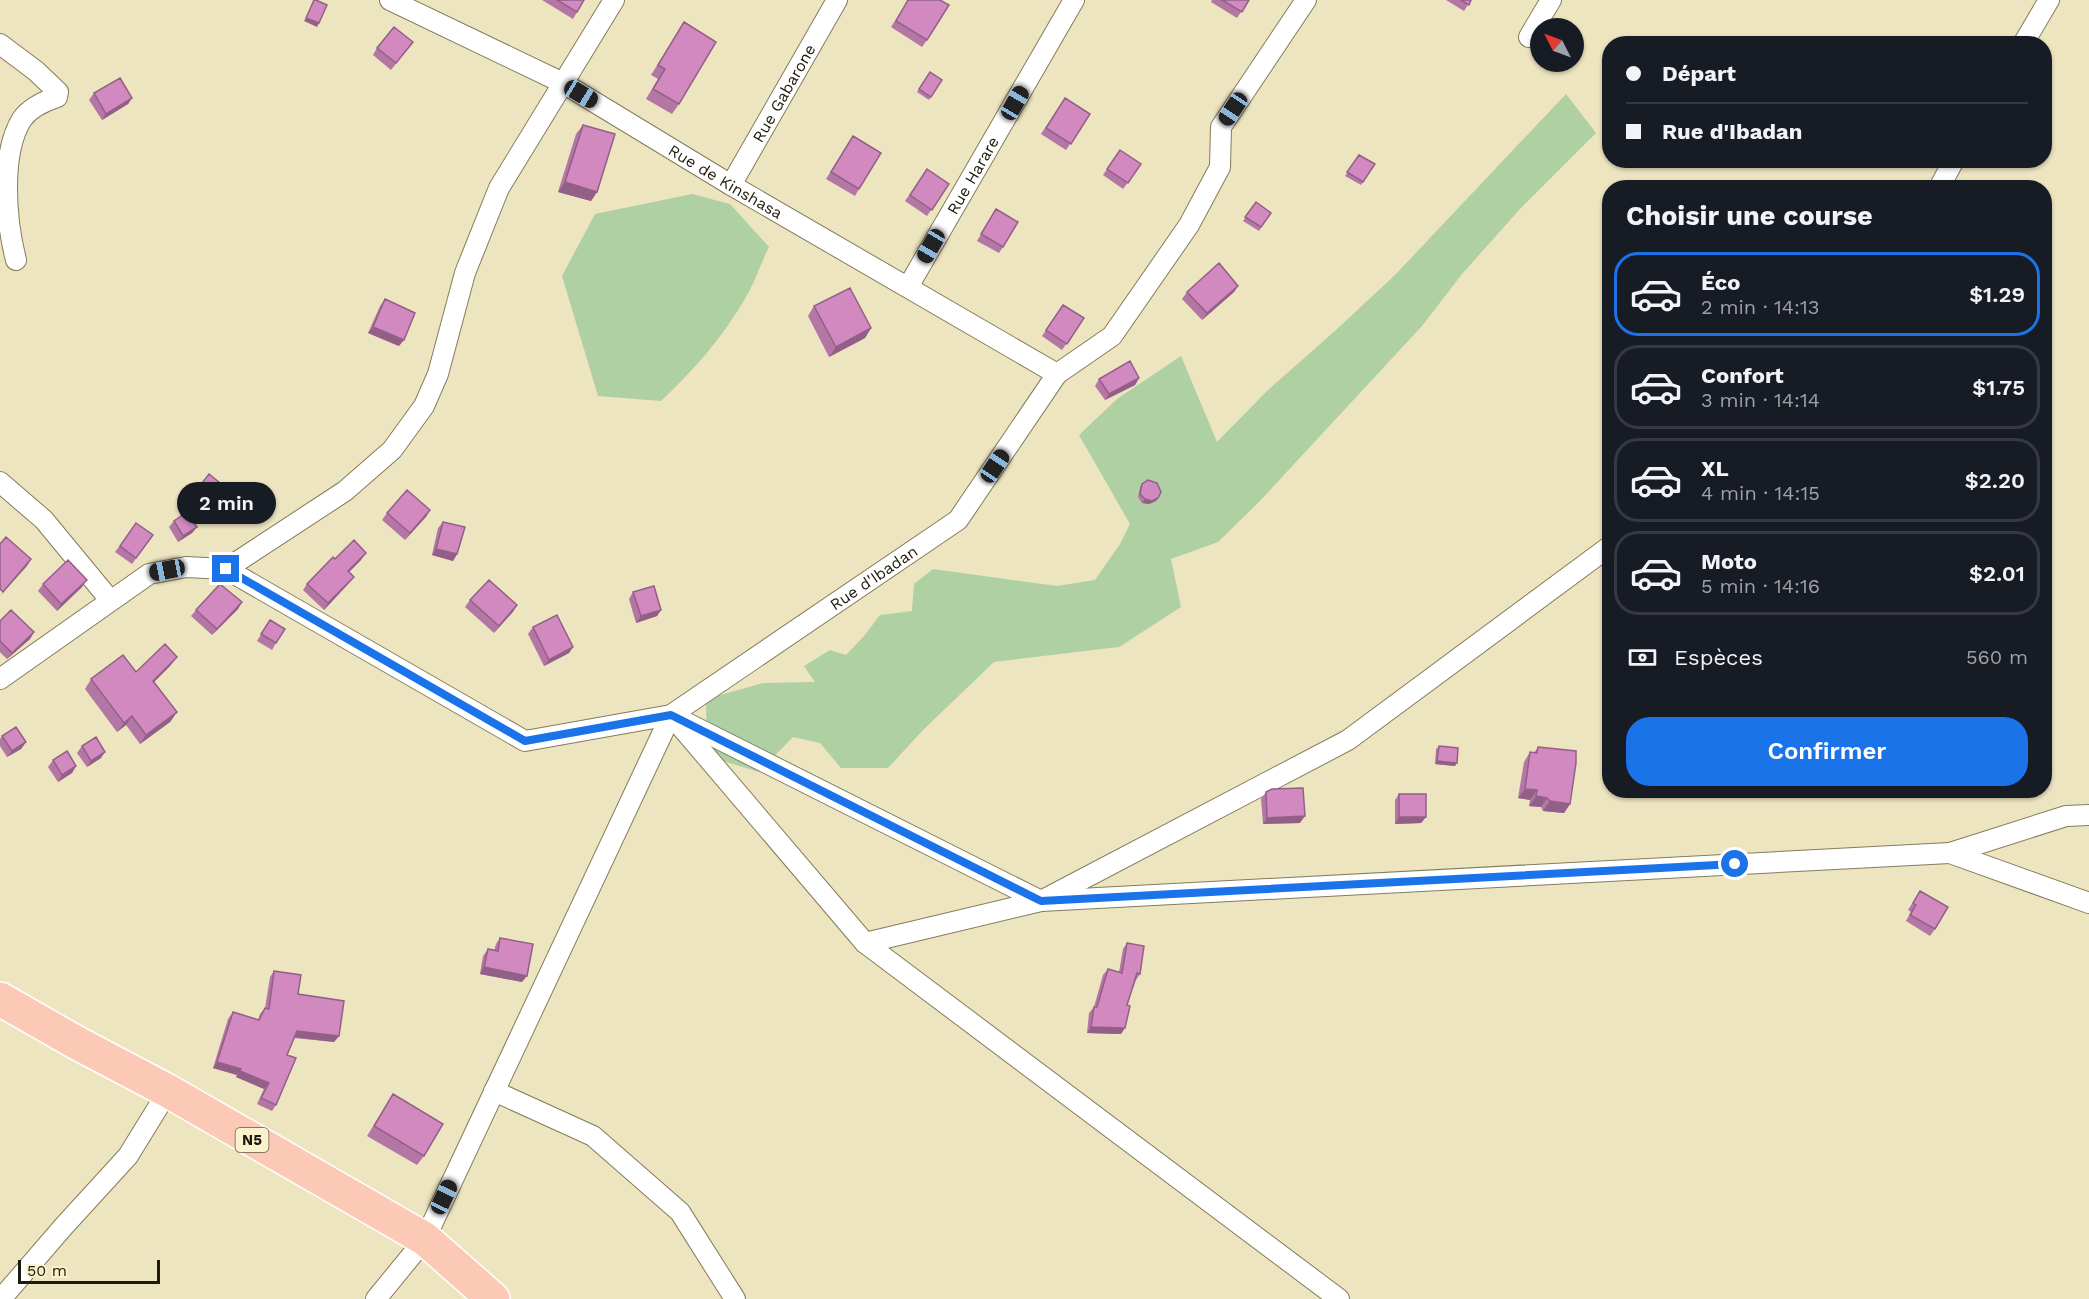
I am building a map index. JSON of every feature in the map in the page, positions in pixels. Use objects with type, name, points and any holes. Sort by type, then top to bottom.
[{"type":"highway","name":"N5","points":[[0,999],[76,1043],[168,1091],[424,1239],[493,1299]]},
{"type":"street","name":"Rue de Kinshasa","points":[[390,0],[563,83],[731,185],[1057,374]]},
{"type":"street","points":[[0,679],[148,574],[186,567],[226,569],[345,491],[392,450],[424,406],[438,374],[465,273],[499,188],[614,0]]},
{"type":"street","name":"Rue Gabarone","points":[[731,185],[837,0]]},
{"type":"street","name":"Rue Harare","points":[[908,288],[1074,0]]},
{"type":"street","name":"Rue d'Ibadan","points":[[226,569],[525,741],[671,715],[958,520],[1057,374],[1112,336],[1189,225],[1220,167],[1221,127],[1306,0]]},
{"type":"street","points":[[1529,37],[1551,0]]},
{"type":"street","points":[[2028,36],[2049,0]]},
{"type":"street","points":[[0,44],[36,71],[58,93],[57,96],[33,109],[21,120],[6,160],[4,194],[16,260]]},
{"type":"street","points":[[0,482],[44,520],[110,600]]},
{"type":"street","points":[[1041,901],[1348,740],[1602,552]]},
{"type":"street","points":[[671,715],[1041,901]]},
{"type":"street","points":[[671,715],[865,943],[1339,1299]]},
{"type":"street","points":[[376,1299],[424,1239],[671,715]]},
{"type":"street","points":[[865,943],[1041,901],[1950,853],[2066,816],[2089,815]]},
{"type":"street","points":[[1950,853],[2089,903]]},
{"type":"street","points":[[1,1299],[128,1156],[168,1091]]},
{"type":"street","points":[[494,1091],[593,1136],[680,1212],[735,1299]]},
{"type":"green space","points":[[1566,94],[1596,133],[1520,209],[1462,274],[1422,326],[1259,502],[1218,542],[1171,559],[1181,607],[1119,647],[994,662],[923,730],[888,768],[841,768],[820,743],[793,737],[759,772],[707,756],[706,699],[763,683],[815,682],[804,666],[830,650],[846,655],[880,615],[912,611],[914,584],[933,569],[1057,586],[1095,580],[1120,544],[1130,524],[1079,435],[1117,399],[1181,356],[1217,442],[1267,391],[1395,275]]},
{"type":"green space","points":[[692,194],[730,204],[769,247],[752,285],[718,339],[661,401],[598,396],[562,276],[595,214]]},
{"type":"building","points":[[314,0],[327,5],[319,23],[306,18]]},
{"type":"building","points":[[557,0],[584,0],[577,12]]},
{"type":"building","points":[[908,0],[940,0],[949,5],[927,40],[896,21]]},
{"type":"building","points":[[1222,0],[1249,0],[1242,12]]},
{"type":"building","points":[[1461,0],[1471,0],[1469,5]]},
{"type":"building","points":[[684,22],[716,42],[679,104],[653,89],[665,69],[658,65]]},
{"type":"building","points":[[394,27],[413,42],[396,63],[377,48]]},
{"type":"building","points":[[930,72],[942,80],[931,97],[919,89]]},
{"type":"building","points":[[120,78],[132,98],[106,114],[94,93]]},
{"type":"building","points":[[1065,98],[1090,114],[1071,144],[1046,128]]},
{"type":"building","points":[[583,125],[615,134],[597,192],[565,182]]},
{"type":"building","points":[[853,136],[881,153],[859,189],[831,172]]},
{"type":"building","points":[[1120,150],[1141,164],[1128,183],[1107,169]]},
{"type":"building","points":[[1359,155],[1375,164],[1363,182],[1347,172]]},
{"type":"building","points":[[927,169],[949,184],[932,210],[910,195]]},
{"type":"building","points":[[1256,202],[1271,213],[1261,227],[1245,217]]},
{"type":"building","points":[[996,209],[1018,222],[1003,247],[981,234]]},
{"type":"building","points":[[1219,263],[1238,286],[1207,313],[1187,292]]},
{"type":"building","points":[[850,288],[871,328],[836,347],[814,306]]},
{"type":"building","points":[[385,299],[415,313],[404,340],[373,327]]},
{"type":"building","points":[[1063,305],[1084,318],[1067,344],[1046,330]]},
{"type":"building","points":[[1130,361],[1139,378],[1109,394],[1099,379]]},
{"type":"building","points":[[209,474],[220,483],[200,510],[188,501]]},
{"type":"building","points":[[1148,480],[1157,483],[1161,492],[1158,498],[1152,501],[1140,494],[1142,484]]},
{"type":"building","points":[[407,490],[430,510],[410,533],[387,513]]},
{"type":"building","points":[[187,512],[197,527],[183,536],[174,521]]},
{"type":"building","points":[[443,522],[465,527],[457,554],[436,549]]},
{"type":"building","points":[[136,523],[153,535],[136,558],[120,546]]},
{"type":"building","points":[[6,537],[31,559],[3,592],[0,589],[0,544]]},
{"type":"building","points":[[354,540],[366,553],[348,571],[354,577],[328,603],[307,584],[333,557],[335,559]]},
{"type":"building","points":[[68,560],[87,580],[61,604],[43,584]]},
{"type":"building","points":[[489,580],[517,605],[499,626],[470,600]]},
{"type":"building","points":[[220,584],[242,602],[217,629],[196,610]]},
{"type":"building","points":[[654,586],[661,610],[641,616],[633,592]]},
{"type":"building","points":[[11,610],[34,632],[12,653],[0,641],[0,621]]},
{"type":"building","points":[[557,615],[573,647],[549,660],[533,627]]},
{"type":"building","points":[[270,620],[285,629],[276,643],[261,634]]},
{"type":"building","points":[[165,644],[177,657],[153,681],[177,712],[146,735],[132,716],[124,723],[91,679],[123,655],[136,672]]},
{"type":"building","points":[[16,727],[26,742],[12,751],[2,736]]},
{"type":"building","points":[[96,737],[105,752],[91,761],[82,746]]},
{"type":"building","points":[[1439,746],[1458,748],[1457,763],[1437,761]]},
{"type":"building","points":[[1538,747],[1576,751],[1570,804],[1550,801],[1547,798],[1536,796],[1537,790],[1525,789],[1530,752],[1537,753]]},
{"type":"building","points":[[67,751],[76,766],[62,775],[53,760]]},
{"type":"building","points":[[1303,788],[1305,816],[1267,818],[1266,792],[1272,789]]},
{"type":"building","points":[[1399,794],[1426,794],[1426,817],[1399,817]]},
{"type":"building","points":[[1920,891],[1948,907],[1935,929],[1910,915],[1916,905],[1913,903]]},
{"type":"building","points":[[500,938],[533,944],[527,976],[484,967],[488,949],[498,951]]},
{"type":"building","points":[[1127,943],[1144,946],[1140,974],[1137,973],[1127,1005],[1130,1006],[1125,1028],[1091,1027],[1094,1007],[1097,1007],[1108,969],[1122,973]]},
{"type":"building","points":[[274,971],[301,975],[298,994],[344,1001],[339,1036],[297,1031],[287,1055],[296,1058],[276,1105],[261,1098],[269,1083],[240,1071],[241,1069],[217,1062],[233,1012],[259,1020],[265,1008],[269,1009]]},
{"type":"building","points":[[393,1094],[443,1124],[424,1156],[374,1126]]},
{"type":"route","points":[[226,569],[525,741],[671,715],[1041,901],[1735,864]]}]
